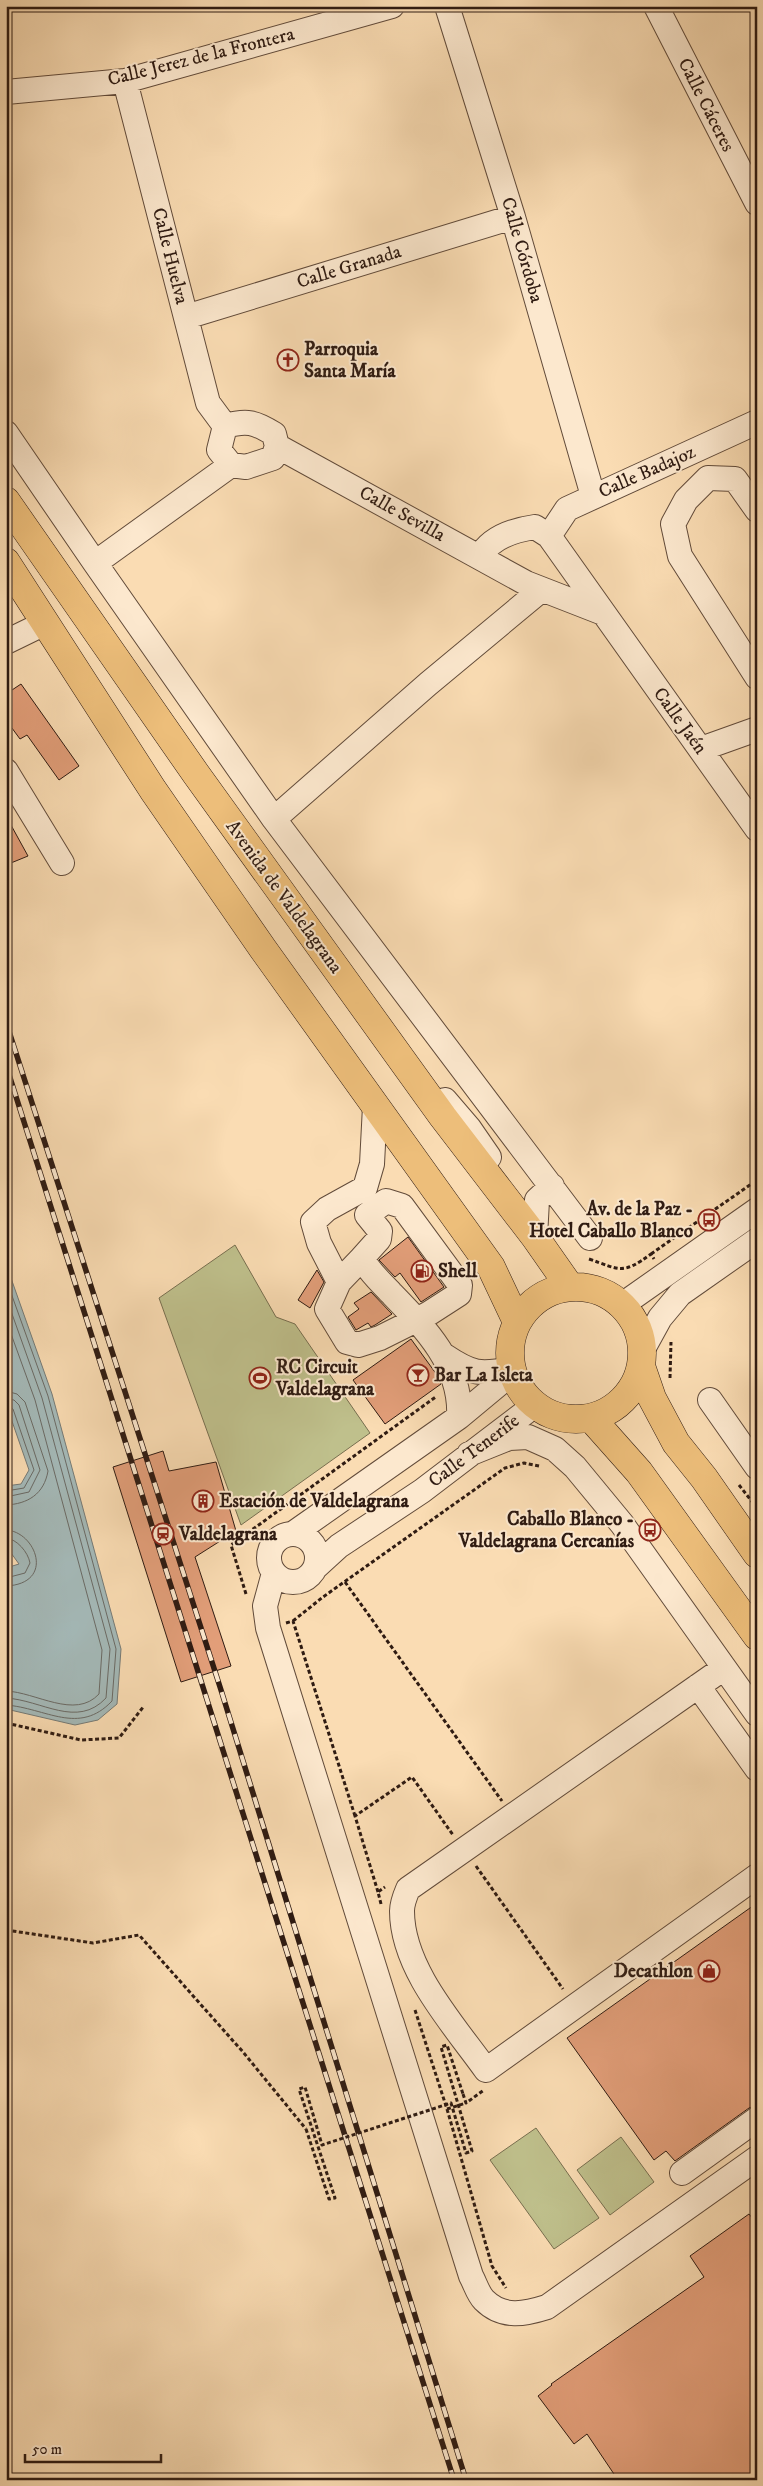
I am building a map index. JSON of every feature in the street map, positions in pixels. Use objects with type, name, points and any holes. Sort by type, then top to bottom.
[{"type":"main road","name":"Avenida de Valdelagrana","points":[[6,501],[196,774],[398,1054],[535,1237],[570,1287]]},
{"type":"main road","points":[[6,562],[153,790],[375,1106],[491,1267],[517,1322]]},
{"type":"main road","points":[[642,1357],[635,1383],[624,1399],[609,1411],[591,1418],[571,1419],[552,1415],[535,1405],[521,1391],[512,1371],[509,1353],[511,1337],[517,1322],[531,1304],[549,1292],[570,1287],[587,1288],[603,1292],[622,1305],[632,1317],[639,1331],[642,1357],[652,1398],[676,1443],[704,1478],[757,1554]]},
{"type":"main road","points":[[591,1418],[644,1480],[757,1636]]},
{"type":"street","name":"Calle Jerez de la Frontera","points":[[6,92],[125,81],[392,6]]},
{"type":"street","name":"Calle Córdoba","points":[[447,6],[513,217],[593,496]]},
{"type":"street","name":"Calle Cáceres","points":[[656,6],[757,203]]},
{"type":"street","name":"Calle Huelva","points":[[125,81],[208,403],[225,426]]},
{"type":"street","name":"Calle Granada","points":[[186,317],[513,217]]},
{"type":"street","name":"Calle Sevilla","points":[[225,426],[242,421],[259,424],[274,434],[277,446],[534,587]]},
{"type":"street","name":"Calle Badajoz","points":[[548,536],[568,509],[757,422]]},
{"type":"street","points":[[225,426],[219,450],[231,465]]},
{"type":"street","points":[[6,433],[274,818],[590,1238]]},
{"type":"street","points":[[95,563],[231,465],[246,467],[262,464],[273,458],[277,446]]},
{"type":"street","points":[[757,510],[735,479],[708,478],[686,500],[673,524],[680,556],[757,677]]},
{"type":"street","points":[[480,557],[485,547],[492,542],[525,529],[534,527],[548,536]]},
{"type":"street","name":"Calle Jaén","points":[[548,536],[757,828]]},
{"type":"street","points":[[274,818],[428,684],[534,587],[603,613]]},
{"type":"street","points":[[6,642],[45,623]]},
{"type":"street","points":[[701,749],[757,729]]},
{"type":"street","points":[[6,770],[62,863]]},
{"type":"street","points":[[339,1282],[318,1243],[313,1222],[327,1209],[365,1188],[372,1164],[375,1106]]},
{"type":"street","points":[[372,1164],[386,1201]]},
{"type":"street","points":[[535,1237],[537,1200],[552,1186]]},
{"type":"street","points":[[386,1201],[402,1206],[460,1285],[459,1294],[428,1314],[367,1343],[347,1342],[327,1309],[339,1282],[379,1239],[380,1231],[367,1215],[386,1201]]},
{"type":"street","points":[[622,1305],[757,1210]]},
{"type":"street","points":[[642,1357],[660,1318],[680,1294],[757,1240]]},
{"type":"street","points":[[362,1258],[368,1268],[416,1319],[445,1356],[462,1368],[484,1374],[512,1371]]},
{"type":"street","points":[[445,1356],[458,1390],[460,1416]]},
{"type":"street","name":"Calle Tenerife","points":[[294,1533],[460,1416],[512,1371]]},
{"type":"street","points":[[710,1400],[757,1467]]},
{"type":"street","name":"Calle Tenerife","points":[[316,1567],[339,1546],[422,1491],[535,1405]]},
{"type":"street","points":[[469,1454],[509,1438],[528,1437],[555,1449],[575,1467],[622,1524],[757,1714]]},
{"type":"street","points":[[704,1478],[728,1497],[757,1531]]},
{"type":"street","points":[[274,1573],[290,1582],[300,1581],[309,1577],[316,1567],[317,1552],[314,1545],[308,1538],[294,1533],[286,1534],[273,1544],[268,1558],[274,1573],[265,1606],[268,1628],[471,2276],[484,2300],[502,2311],[521,2315],[547,2307],[757,2158]]},
{"type":"street","points":[[724,1668],[408,1889],[402,1908],[403,1929],[418,1974],[486,2070],[757,1876]]},
{"type":"street","points":[[698,1686],[757,1769]]},
{"type":"street","points":[[682,2173],[757,2119]]},
{"type":"path","points":[[651,1254],[757,1180]]},
{"type":"path","points":[[268,1628],[293,1621],[505,1468],[524,1463],[540,1466],[547,1470]]},
{"type":"path","points":[[345,1582],[505,1805]]},
{"type":"path","points":[[293,1621],[384,1911]]},
{"type":"path","points":[[6,1723],[81,1740],[119,1738],[144,1706]]},
{"type":"path","points":[[354,1816],[412,1777],[575,2006]]},
{"type":"path","points":[[378,1892],[393,1882]]},
{"type":"path","points":[[6,1930],[93,1944],[139,1935],[243,2052],[306,2129],[329,2200],[335,2198],[299,2089],[305,2087],[322,2145],[451,2103],[466,2153],[472,2151],[441,2047],[447,2045],[463,2094]]},
{"type":"path","points":[[414,2006],[447,2109],[492,2266],[503,2286],[508,2290]]},
{"type":"path","points":[[447,2109],[466,2102]]},
{"type":"green space","name":"RC Circuit Valdelagrana","points":[[235,1245],[276,1317],[295,1324],[370,1433],[241,1525],[159,1298]]},
{"type":"green space","points":[[536,2128],[599,2218],[554,2249],[490,2160]]},
{"type":"green space","points":[[621,2137],[654,2182],[610,2215],[577,2170]]},
{"type":"water","points":[[6,1264],[52,1394],[121,1649],[117,1704],[98,1720],[75,1725],[6,1709],[6,1568],[19,1564],[6,1546],[6,1486],[21,1484],[29,1470],[6,1404]]},
{"type":"building","points":[[21,684],[79,766],[59,780],[27,735],[20,739],[6,720],[6,694]]},
{"type":"building","points":[[6,816],[28,856],[6,865]]},
{"type":"building","points":[[408,1237],[444,1287],[421,1302],[400,1273],[395,1277],[379,1260]]},
{"type":"building","points":[[317,1270],[324,1282],[310,1308],[298,1300]]},
{"type":"building","points":[[371,1292],[392,1314],[371,1327],[368,1323],[356,1330],[348,1317],[359,1309],[354,1303]]},
{"type":"building","points":[[411,1339],[437,1375],[441,1384],[385,1424],[353,1380]]},
{"type":"building","points":[[163,1451],[169,1471],[216,1462],[236,1531],[195,1557],[231,1666],[181,1682],[113,1467]]},
{"type":"building","name":"Decathlon","points":[[757,1903],[757,2105],[749,2108],[675,2161],[666,2151],[654,2160],[567,2038]]},
{"type":"building","points":[[749,2214],[757,2224],[757,2480],[618,2480],[587,2434],[574,2444],[538,2396],[551,2384],[704,2277],[690,2256]]},
{"type":"railway","points":[[6,1022],[221,1690],[466,2480]]},
{"type":"railway","points":[[6,1065],[454,2480]]},
{"type":"place","name":"Parroquia Santa María","points":[[288,360]]},
{"type":"place","name":"Av. de la Paz - Hotel Caballo Blanco","points":[[709,1220]]},
{"type":"place","name":"Shell","points":[[422,1271]]},
{"type":"place","name":"Bar La Isleta","points":[[418,1375]]},
{"type":"place","name":"RC Circuit Valdelagrana","points":[[260,1378]]},
{"type":"place","name":"Estación de Valdelagrana","points":[[203,1501]]},
{"type":"place","name":"Caballo Blanco - Valdelagrana Cercanías","points":[[650,1530]]},
{"type":"place","name":"Valdelagrana","points":[[163,1534]]},
{"type":"place","name":"Decathlon","points":[[709,1971]]}]
